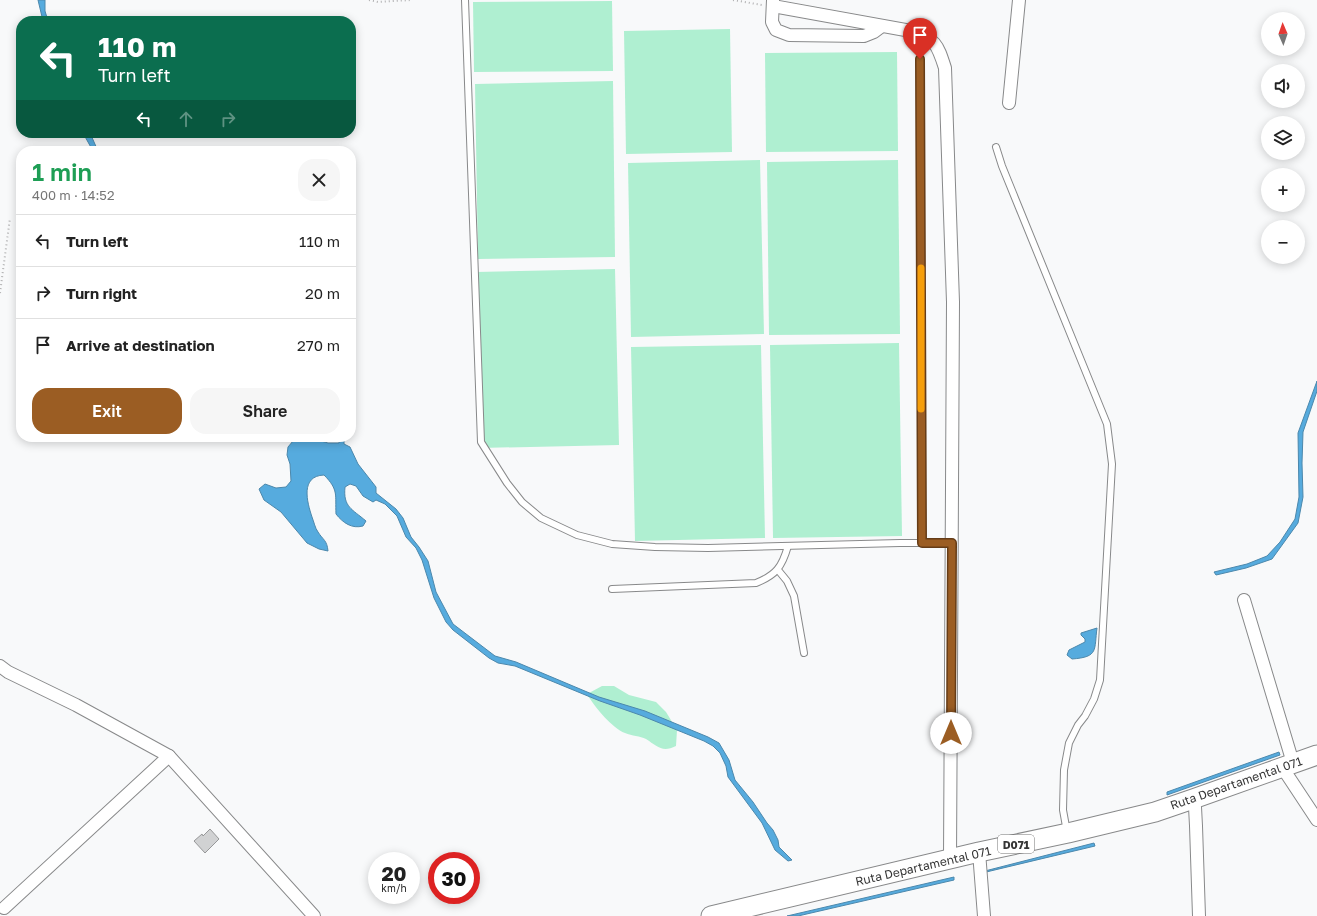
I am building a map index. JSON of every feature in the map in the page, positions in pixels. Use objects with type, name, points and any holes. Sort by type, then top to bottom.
[{"type":"main road","name":"Ruta Departamental 071","points":[[711,916],[1155,812],[1317,755]]},
{"type":"street","points":[[1009,103],[1019,0]]},
{"type":"street","points":[[882,26],[874,32],[864,36],[789,35],[776,30],[772,22],[773,3],[911,31],[928,37],[939,49],[945,68],[953,302],[950,859]]},
{"type":"street","points":[[1244,600],[1288,765],[1317,820]]},
{"type":"street","points":[[0,666],[8,672],[76,706],[169,756],[314,916]]},
{"type":"street","points":[[5,909],[169,756]]},
{"type":"street","points":[[1193,799],[1196,826],[1199,916]]},
{"type":"street","points":[[979,852],[984,916]]},
{"type":"lane","points":[[465,0],[481,442],[507,483],[522,502],[541,518],[577,535],[612,544],[655,547],[708,548],[952,543]]},
{"type":"lane","points":[[920,59],[922,543]]},
{"type":"lane","points":[[996,147],[1002,166],[1107,424],[1112,464],[1100,680],[1094,699],[1069,743],[1064,770],[1063,810],[1068,833]]},
{"type":"lane","points":[[612,589],[756,583],[768,578],[778,570],[788,546]]},
{"type":"lane","points":[[778,570],[787,581],[794,596],[804,654]]},
{"type":"path","points":[[369,0],[378,2],[411,0]]},
{"type":"path","points":[[733,0],[773,3]]},
{"type":"path","points":[[0,293],[10,218]]},
{"type":"green space","points":[[612,1],[613,71],[474,72],[473,2]]},
{"type":"green space","points":[[730,29],[732,152],[626,154],[624,31]]},
{"type":"green space","points":[[897,52],[898,151],[766,152],[765,53]]},
{"type":"green space","points":[[613,81],[615,257],[478,259],[475,84]]},
{"type":"green space","points":[[760,160],[764,334],[631,337],[628,163]]},
{"type":"green space","points":[[898,160],[900,334],[769,335],[767,162]]},
{"type":"green space","points":[[615,269],[619,445],[480,448],[476,272]]},
{"type":"green space","points":[[899,343],[902,536],[773,538],[770,345]]},
{"type":"green space","points":[[761,345],[765,538],[635,541],[631,347]]},
{"type":"green space","points":[[602,686],[614,686],[629,695],[656,702],[666,712],[677,730],[676,746],[663,749],[646,739],[630,735],[615,727],[600,712],[588,696],[589,693]]},
{"type":"water","points":[[38,0],[45,0],[46,16],[42,16]]},
{"type":"water","points":[[86,138],[92,138],[96,146],[90,146]]},
{"type":"water","points":[[1317,381],[1317,391],[1303,432],[1303,497],[1298,523],[1272,559],[1246,568],[1216,575],[1214,572],[1247,564],[1267,556],[1280,542],[1295,519],[1299,497],[1298,433]]},
{"type":"water","points":[[292,442],[344,442],[344,444],[350,447],[358,464],[376,487],[376,493],[396,509],[403,518],[411,537],[428,561],[436,592],[453,624],[495,656],[516,662],[599,697],[645,711],[719,743],[729,760],[735,780],[773,830],[778,840],[779,847],[792,860],[788,861],[775,850],[762,823],[728,777],[726,766],[720,753],[713,746],[640,715],[600,701],[515,666],[498,663],[489,658],[453,630],[446,622],[434,598],[422,560],[416,548],[406,537],[397,516],[385,504],[376,500],[373,502],[363,496],[356,486],[350,484],[345,487],[345,499],[347,503],[366,521],[363,526],[351,526],[345,523],[336,514],[336,497],[329,480],[324,475],[316,476],[308,485],[308,504],[315,527],[326,542],[328,551],[319,549],[307,543],[281,512],[264,500],[259,489],[265,484],[276,488],[286,487],[291,481],[290,464],[287,455],[288,447]]},
{"type":"water","points":[[1097,628],[1095,647],[1091,654],[1081,658],[1072,659],[1067,655],[1069,650],[1085,642],[1085,639],[1081,633]]},
{"type":"water","points":[[1279,752],[1280,755],[1167,795],[1167,792]]},
{"type":"water","points":[[1094,843],[1095,846],[981,872]]},
{"type":"water","points":[[954,877],[954,880],[798,916],[787,916]]},
{"type":"building","points":[[210,829],[219,839],[205,853],[194,841],[202,834],[203,836]]},
{"type":"slow traffic","points":[[921,268],[921,409]]},
{"type":"route","points":[[920,59],[922,543],[952,543],[951,733]]}]
